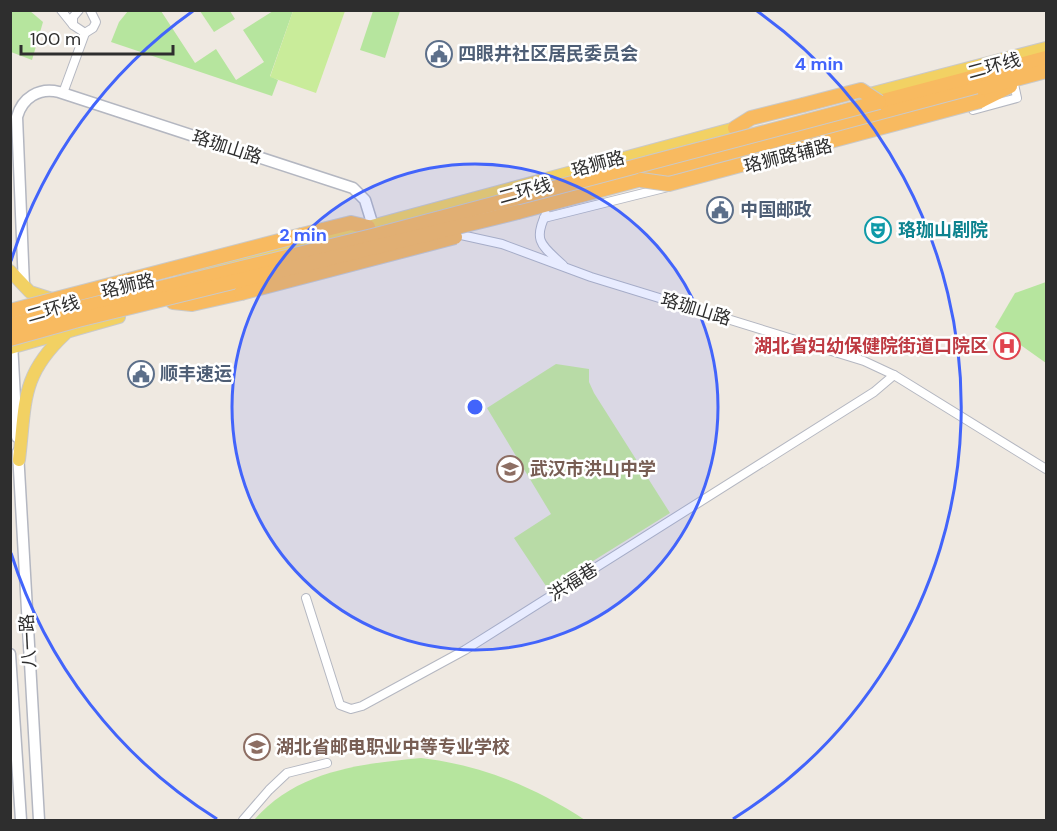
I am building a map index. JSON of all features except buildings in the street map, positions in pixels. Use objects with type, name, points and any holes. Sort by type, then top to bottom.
[{"type":"highway","name":"二环线","points":[[10,325],[372,236],[1047,58]]},
{"type":"highway","name":"二环线","points":[[11,345],[78,320],[518,212],[1047,71]]},
{"type":"highway","points":[[641,180],[669,184],[980,101],[1014,84]]},
{"type":"highway","points":[[735,128],[752,118],[861,90],[879,102]]},
{"type":"highway","points":[[174,302],[192,304],[241,293],[492,227],[518,212]]},
{"type":"highway","points":[[10,315],[302,235],[351,223],[371,226]]},
{"type":"main road","name":"珞狮路","points":[[10,315],[371,226],[735,128],[1047,48]]},
{"type":"main road","name":"珞狮路","points":[[11,345],[451,233],[547,213],[1047,76]]},
{"type":"main road","points":[[24,286],[17,117],[21,106],[31,96],[46,90],[61,93]]},
{"type":"main road","name":"珞珈山路","points":[[61,93],[353,188],[365,200],[371,226]]},
{"type":"main road","points":[[10,271],[24,286],[39,296],[62,302]]},
{"type":"main road","name":"八一路","points":[[10,315],[39,820]]},
{"type":"main road","points":[[19,460],[23,411],[31,377],[51,347],[69,330]]},
{"type":"main road","name":"八一路","points":[[10,654],[21,820]]},
{"type":"street","points":[[61,93],[82,32],[95,26],[92,13],[103,10]]},
{"type":"street","points":[[61,11],[82,32]]},
{"type":"street","points":[[61,11],[77,12],[74,25]]},
{"type":"street","name":"珞珈山路","points":[[547,213],[539,231],[539,239],[567,268]]},
{"type":"street","name":"珞珈山路","points":[[451,233],[502,244],[567,268],[864,361],[894,375],[1047,469]]},
{"type":"street","name":"洪福巷","points":[[306,598],[340,705],[351,709],[367,704],[465,650],[874,392],[894,375]]},
{"type":"street","points":[[243,820],[287,773],[327,763]]},
{"type":"green space","points":[[11,10],[30,11],[43,22],[32,60],[11,52]]},
{"type":"green space","points":[[128,11],[161,11],[195,63],[216,49],[236,80],[264,62],[243,30],[273,11],[293,11],[270,76],[278,80],[272,96],[111,42],[119,22]]},
{"type":"green space","points":[[200,11],[230,11],[235,19],[214,32]]},
{"type":"green space","points":[[293,11],[345,11],[316,93],[270,77]]},
{"type":"green space","points":[[373,11],[400,11],[385,58],[360,50]]},
{"type":"green space","points":[[1046,282],[1046,363],[995,327],[1015,293]]},
{"type":"green space","points":[[556,364],[589,369],[589,382],[594,393],[670,513],[548,589],[514,538],[551,514],[487,408]]},
{"type":"green space","points":[[421,758],[465,766],[507,779],[547,797],[585,820],[254,820],[289,790],[309,780],[352,767]]},
{"type":"place","name":"四眼井社区居民委员会","points":[[439,54]]},
{"type":"place","name":"中国邮政","points":[[720,210]]},
{"type":"place","name":"珞珈山剧院","points":[[878,230]]},
{"type":"place","name":"湖北省妇幼保健院街道口院区","points":[[1007,346]]},
{"type":"place","name":"顺丰速运","points":[[141,374]]},
{"type":"place","name":"武汉市洪山中学","points":[[510,469]]},
{"type":"place","name":"湖北省邮电职业中等专业学校","points":[[257,747]]}]
